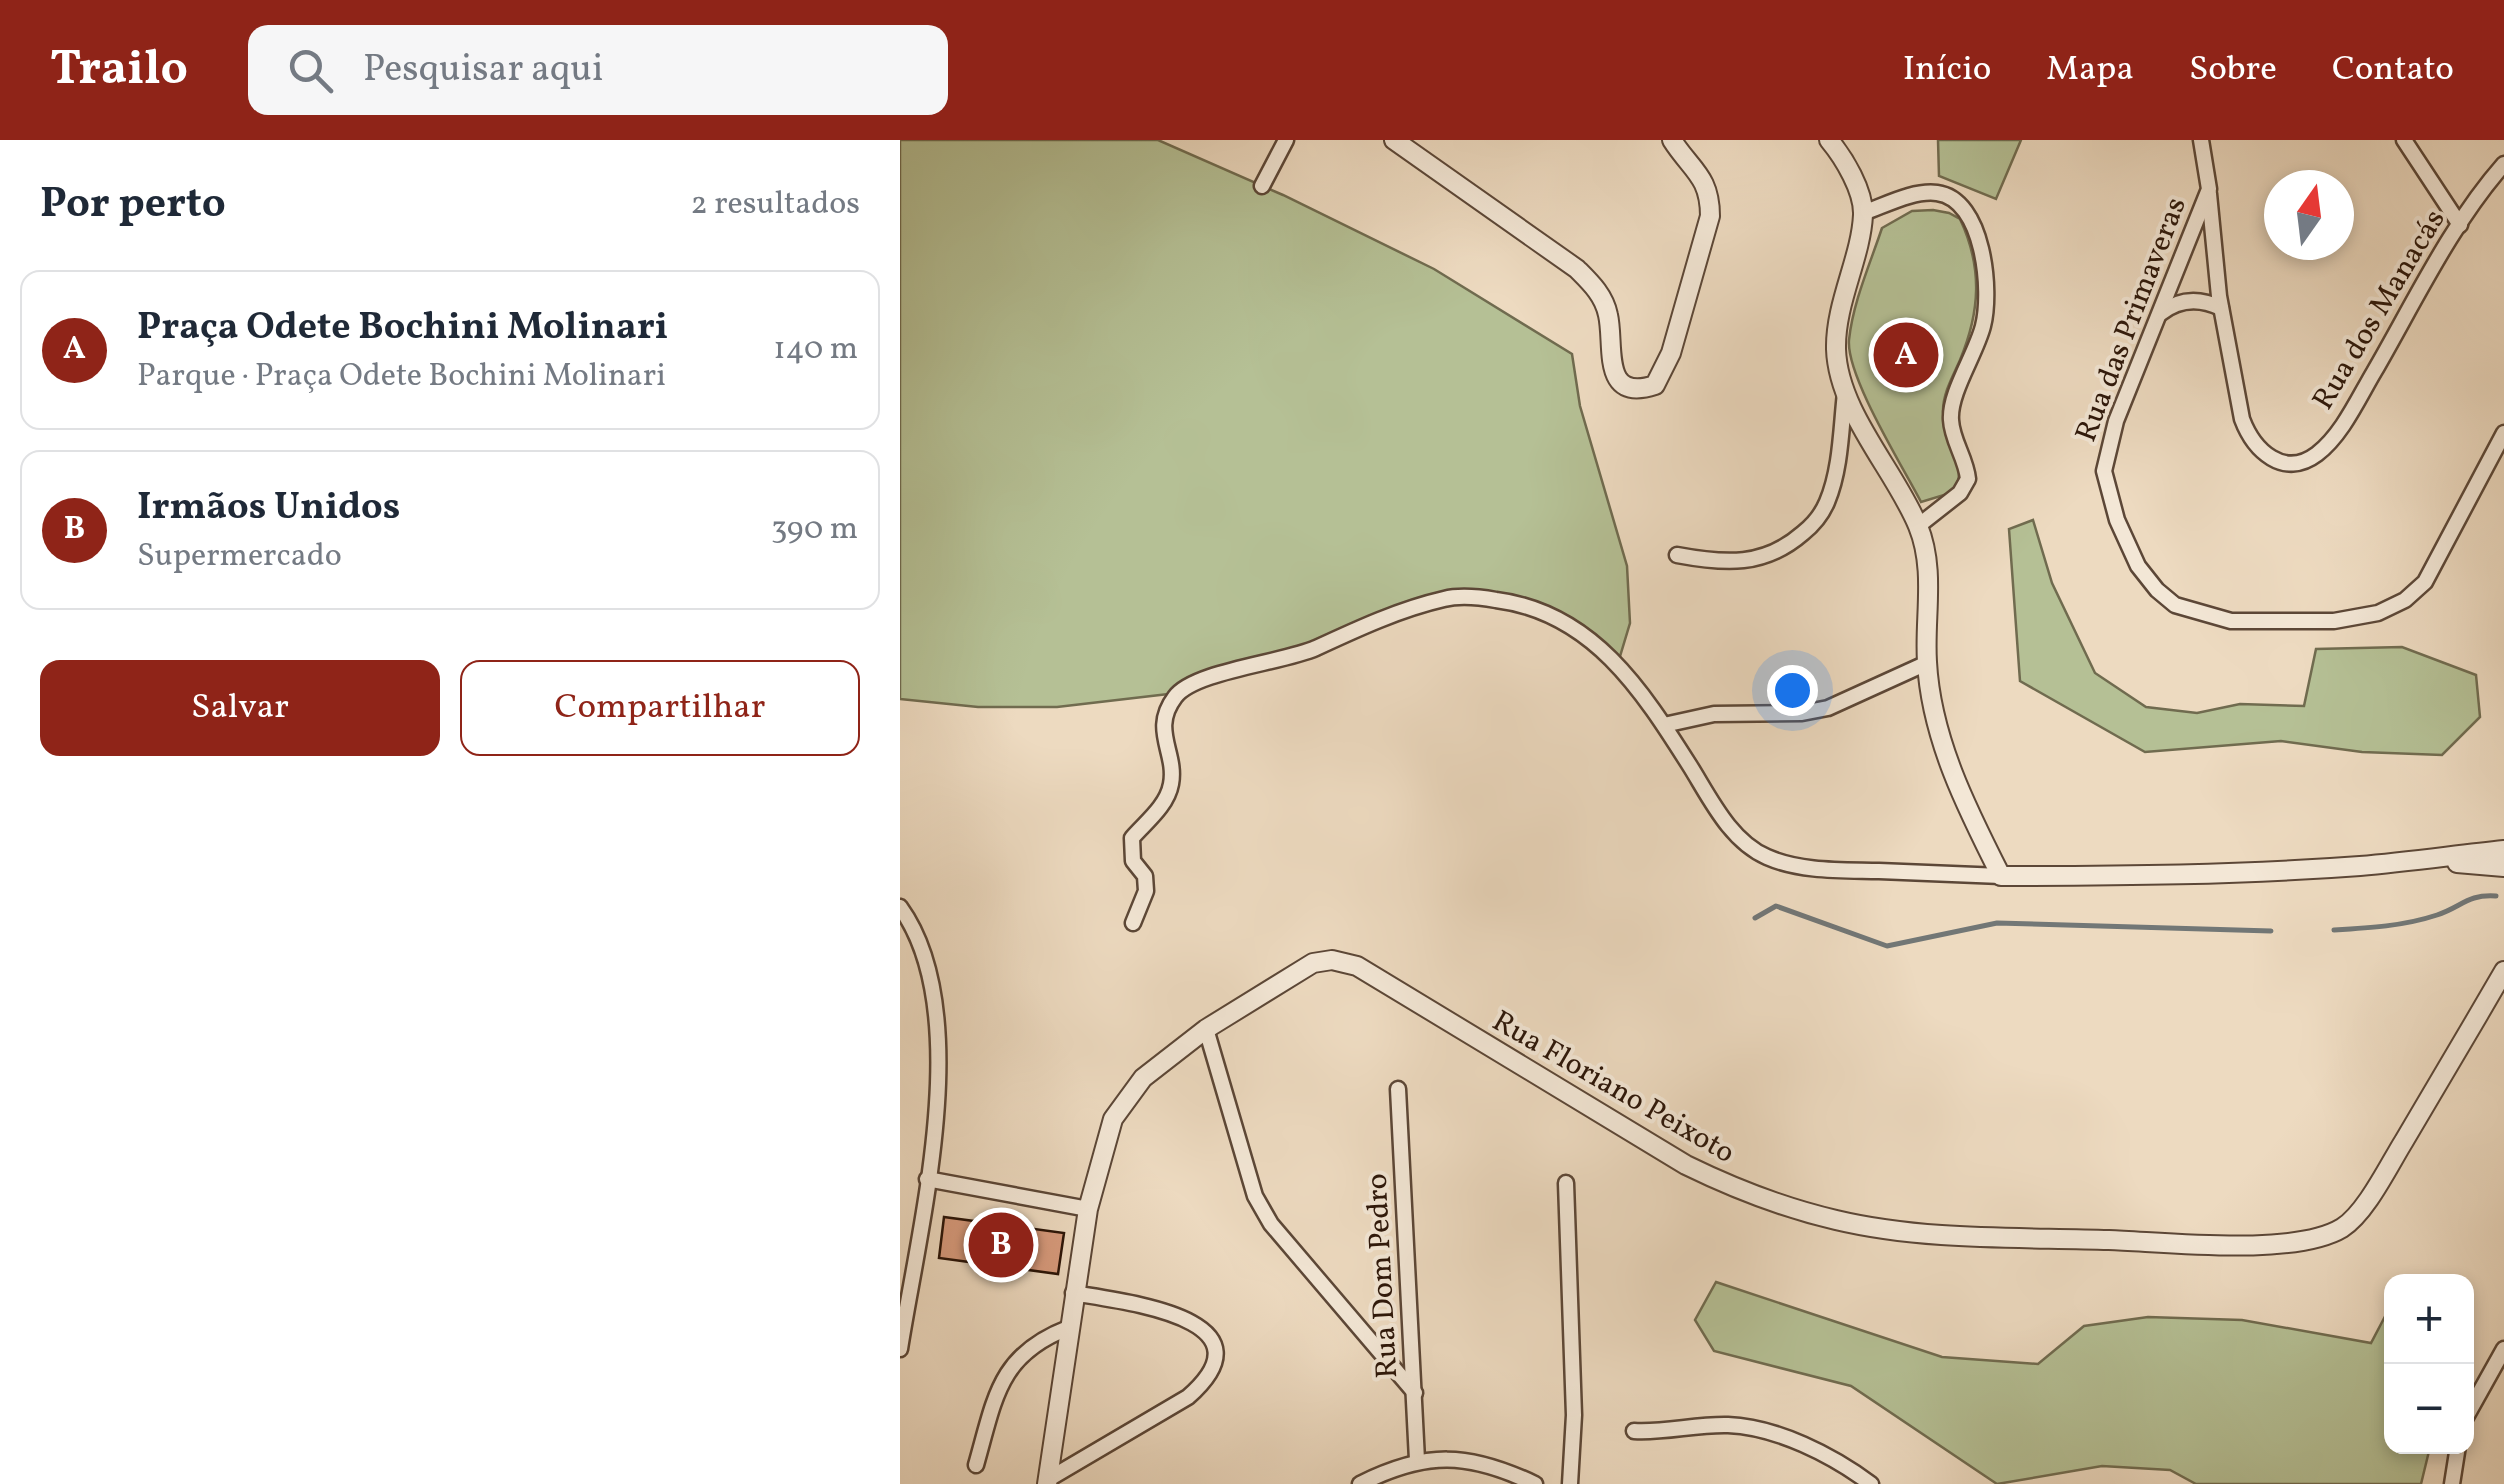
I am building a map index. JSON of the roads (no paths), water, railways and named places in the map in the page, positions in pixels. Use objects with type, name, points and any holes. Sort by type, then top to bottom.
[{"type":"street","points":[[1262,186],[1286,140]]},
{"type":"street","points":[[1394,140],[1576,269],[1594,286],[1609,317],[1610,364],[1615,376],[1628,386],[1642,389],[1655,385],[1672,353],[1710,216],[1710,193],[1698,170],[1672,140]]},
{"type":"street","points":[[1829,140],[1853,180],[1864,213],[1836,344],[1837,368],[1845,392],[1918,526],[1927,557],[1926,663],[1934,711],[1965,806],[2000,876]]},
{"type":"street","name":"Rua das Primaveras","points":[[2201,140],[2208,189],[2116,421],[2104,471],[2117,520],[2138,566],[2157,590],[2174,605],[2231,621],[2334,621],[2378,613],[2405,600],[2425,582],[2504,432]]},
{"type":"street","points":[[2404,140],[2460,224]]},
{"type":"street","name":"Rua dos Manacás","points":[[2208,189],[2221,308],[2248,435],[2271,460],[2289,465],[2302,463],[2320,452],[2351,412],[2460,224],[2504,164]]},
{"type":"street","points":[[1864,213],[1920,193],[1951,197],[1963,208],[1974,231],[1987,274],[1988,302],[1983,328],[1950,419],[1968,479],[1960,493],[1918,526]]},
{"type":"street","points":[[2160,314],[2180,302],[2194,300],[2221,308]]},
{"type":"street","points":[[1677,555],[1736,563],[1761,559],[1787,547],[1813,524],[1827,503],[1836,470],[1845,392]]},
{"type":"street","points":[[1134,923],[1146,891],[1146,876],[1133,860],[1132,838],[1165,802],[1172,781],[1163,718],[1177,694],[1214,676],[1294,658],[1364,626],[1446,598],[1477,597],[1540,610],[1577,628],[1618,663],[1744,843],[1766,857],[1792,865],[2000,876],[2152,876],[2422,860],[2504,850]]},
{"type":"street","points":[[1664,724],[1714,714],[1802,713],[1828,708],[1926,663]]},
{"type":"street","points":[[2422,860],[2504,867]]},
{"type":"street","points":[[900,907],[911,922],[930,969],[939,1077],[900,1348]]},
{"type":"street","name":"Rua Floriano Peixoto","points":[[1047,1482],[1088,1209],[1113,1119],[1142,1078],[1206,1029],[1314,963],[1332,960],[1357,966],[1686,1165],[1787,1206],[1837,1220],[1940,1234],[2247,1244],[2297,1242],[2343,1228],[2383,1176],[2504,971]]},
{"type":"street","points":[[1206,1029],[1255,1196],[1271,1224],[1415,1393]]},
{"type":"street","name":"Rua Dom Pedro","points":[[1398,1089],[1417,1460]]},
{"type":"street","points":[[927,1179],[1088,1209]]},
{"type":"street","points":[[1566,1183],[1574,1415],[1570,1484]]},
{"type":"street","points":[[1047,1482],[1188,1398],[1206,1382],[1215,1354],[1203,1328],[1187,1319],[1073,1293]]},
{"type":"street","points":[[976,1465],[1005,1376],[1031,1345],[1068,1328]]},
{"type":"street","points":[[2474,1402],[2504,1348]]},
{"type":"street","points":[[1634,1430],[1726,1425],[1750,1428],[1830,1458],[1872,1484]]},
{"type":"street","points":[[2452,1484],[2457,1454]]},
{"type":"street","points":[[1360,1484],[1417,1460],[1458,1460],[1492,1466],[1535,1484]]},
{"type":"waterway","points":[[2334,930],[2412,922],[2446,912],[2471,899],[2496,896]]},
{"type":"waterway","points":[[1755,918],[1776,906],[1887,946],[1997,923],[2271,931]]},
{"type":"place","name":"Praça Odete Bochini Molinari","points":[[1906,355]]},
{"type":"place","name":"Irmãos Unidos","points":[[1001,1245]]}]
